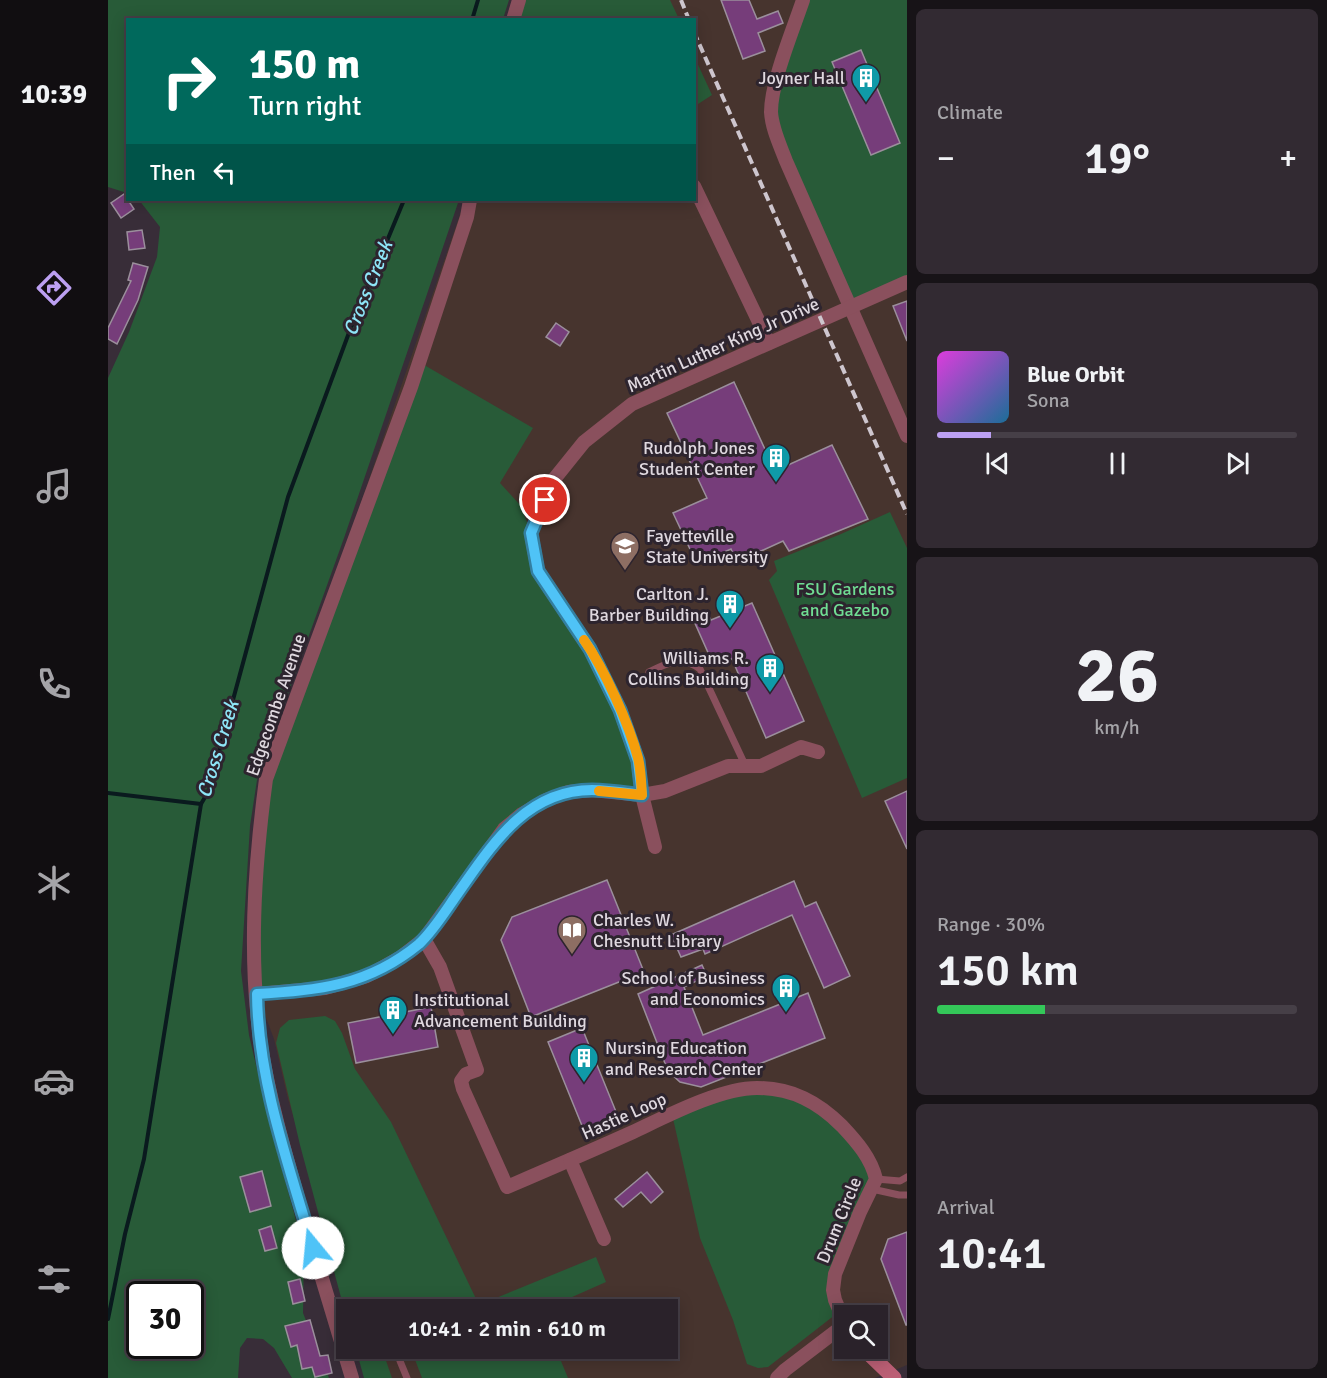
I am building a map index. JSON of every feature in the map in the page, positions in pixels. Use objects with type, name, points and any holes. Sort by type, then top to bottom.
[{"type":"street","points":[[514,18],[519,0]]},
{"type":"street","points":[[803,0],[776,84],[771,113],[776,135],[907,436]]},
{"type":"street","points":[[696,190],[769,343]]},
{"type":"street","name":"Edgecombe Avenue","points":[[352,1378],[273,1105],[262,1052],[254,966],[261,823],[266,779],[411,387],[471,201]]},
{"type":"street","name":"Martin Luther King Jr Drive","points":[[656,847],[642,795],[638,761],[620,710],[590,649],[538,571],[531,533],[551,483],[584,442],[633,404],[907,282]]},
{"type":"street","points":[[257,994],[325,988],[367,976],[393,961],[424,939],[494,842],[518,817],[532,807],[568,792],[592,790],[642,795],[665,791],[728,766],[761,766],[801,747],[818,752]]},
{"type":"street","name":"Hastie Loop","points":[[424,939],[440,967],[477,1070],[466,1074],[461,1081],[463,1089],[507,1186],[693,1105]]},
{"type":"street","name":"Drum Circle","points":[[693,1105],[740,1089],[787,1091],[801,1096],[829,1113],[851,1135],[872,1163],[874,1184],[860,1212],[836,1274],[833,1290],[837,1305]]},
{"type":"street","points":[[570,1160],[604,1239]]},
{"type":"street","points":[[777,1378],[834,1331]]},
{"type":"street","points":[[874,1359],[894,1378]]},
{"type":"lane","points":[[648,672],[680,660],[693,663],[700,669],[746,767]]},
{"type":"lane","points":[[874,1184],[907,1178]]},
{"type":"lane","points":[[874,1184],[899,1195],[907,1195]]},
{"type":"lane","points":[[400,1361],[407,1378]]},
{"type":"shaded area","name":"Fayetteville State University","points":[[521,0],[907,0],[907,1365],[875,1378],[373,1378],[367,1359],[678,1359],[678,1299],[349,1299],[288,1099],[274,1039],[257,994],[266,779],[465,201],[696,201],[696,18],[515,18]]},
{"type":"green space","points":[[108,0],[509,0],[503,18],[126,18],[126,193],[108,187]]},
{"type":"green space","points":[[521,0],[670,0],[679,18],[516,18]]},
{"type":"green space","points":[[804,0],[907,0],[907,276],[852,301],[775,126],[775,98]]},
{"type":"green space","points":[[696,60],[712,95],[696,105]]},
{"type":"green space","points":[[140,201],[459,201],[344,538],[257,780],[250,826],[241,971],[249,1035],[271,1130],[304,1249],[303,1313],[329,1378],[292,1378],[274,1348],[263,1339],[247,1338],[240,1348],[238,1378],[108,1378],[108,378],[129,332],[157,257],[160,227]]},
{"type":"green space","points":[[419,362],[533,428],[500,483],[521,506],[531,533],[538,571],[620,710],[642,795],[592,790],[522,814],[419,944],[331,987],[257,994],[266,779]]},
{"type":"green space","name":"FSU Gardens and Gazebo","points":[[890,512],[907,548],[907,778],[862,798],[769,580],[777,571],[774,561]]},
{"type":"green space","points":[[325,1016],[335,1021],[342,1033],[355,1069],[391,1122],[476,1299],[341,1299],[300,1145],[276,1043],[280,1028],[289,1020]]},
{"type":"green space","points":[[756,1088],[829,1113],[876,1179],[835,1274],[839,1305],[834,1305],[834,1316],[768,1367],[758,1368],[747,1364],[733,1320],[700,1238],[672,1114]]},
{"type":"green space","points":[[596,1257],[606,1282],[568,1299],[494,1299]]},
{"type":"green space","points":[[359,1359],[385,1359],[392,1378],[364,1378]]},
{"type":"green space","points":[[415,1359],[560,1359],[568,1378],[422,1378]]},
{"type":"building","points":[[721,0],[749,0],[757,19],[778,11],[783,23],[758,33],[765,51],[743,59]]},
{"type":"building","name":"Joyner Hall","points":[[861,50],[900,143],[871,155],[832,62]]},
{"type":"building","points":[[124,194],[126,201],[129,201],[134,209],[121,218],[111,203]]},
{"type":"building","points":[[142,230],[145,248],[129,250],[127,232]]},
{"type":"building","points":[[133,263],[148,267],[138,300],[117,344],[108,339],[108,328],[131,281],[128,280]]},
{"type":"building","points":[[907,301],[907,341],[893,306]]},
{"type":"building","points":[[556,323],[569,332],[560,346],[546,337]]},
{"type":"building","name":"Rudolph Jones Student Center","points":[[734,382],[775,471],[832,445],[868,519],[789,551],[783,541],[737,562],[731,549],[697,564],[673,513],[707,498],[667,413]]},
{"type":"building","points":[[752,603],[804,721],[766,738],[732,659],[714,666],[694,621],[708,614],[711,620]]},
{"type":"building","points":[[907,791],[907,849],[885,801]]},
{"type":"building","name":"Charles W. Chesnutt Library","points":[[607,880],[644,972],[531,1017],[501,940],[512,917]]},
{"type":"building","points":[[794,881],[805,907],[816,902],[850,976],[824,988],[792,915],[705,954],[703,949],[681,957],[671,935]]},
{"type":"building","name":"School of Business and Economics","points":[[702,965],[707,976],[684,987],[703,1035],[808,993],[825,1038],[701,1087],[680,1082],[668,1071],[638,994]]},
{"type":"building","name":"Institutional Advancement Building","points":[[431,1007],[438,1047],[356,1063],[348,1023]]},
{"type":"building","name":"Nursing Education and Research Center","points":[[582,1028],[621,1124],[587,1138],[548,1042]]},
{"type":"building","points":[[262,1171],[271,1206],[250,1212],[240,1177]]},
{"type":"building","points":[[647,1172],[663,1192],[651,1203],[641,1192],[623,1207],[615,1199]]},
{"type":"building","points":[[271,1226],[277,1248],[265,1251],[259,1230]]},
{"type":"building","points":[[907,1232],[906,1325],[881,1259],[888,1239]]},
{"type":"building","points":[[300,1279],[305,1301],[293,1304],[288,1282]]},
{"type":"building","points":[[310,1320],[320,1356],[328,1355],[332,1373],[315,1377],[312,1367],[302,1369],[297,1345],[291,1347],[285,1326]]},
{"type":"waterway","name":"Cross Creek","points":[[473,18],[478,0]]},
{"type":"waterway","name":"Cross Creek","points":[[108,1319],[125,1234],[144,1159],[201,804],[208,792],[288,497],[350,330],[404,201]]},
{"type":"waterway","points":[[108,793],[201,804]]},
{"type":"railway","points":[[681,0],[688,18]]},
{"type":"railway","points":[[696,37],[907,514]]},
{"type":"slow traffic","points":[[584,640],[610,688],[631,735],[638,761],[642,795],[599,791]]},
{"type":"place","name":"Joyner Hall","points":[[866,104]]},
{"type":"place","name":"Rudolph Jones Student Center","points":[[776,484]]},
{"type":"place","name":"Fayetteville State University","points":[[625,572]]},
{"type":"place","name":"Carlton J. Barber Building","points":[[730,630]]},
{"type":"place","name":"Williams R. Collins Building","points":[[770,694]]},
{"type":"place","name":"Charles W. Chesnutt Library","points":[[572,956]]},
{"type":"place","name":"School of Business and Economics","points":[[786,1014]]},
{"type":"place","name":"Institutional Advancement Building","points":[[393,1036]]},
{"type":"place","name":"Nursing Education and Research Center","points":[[584,1084]]},
{"type":"route","points":[[313,1248],[273,1105],[262,1052],[257,994],[331,987],[367,976],[401,957],[424,939],[498,836],[532,807],[568,792],[592,790],[642,795],[638,761],[631,735],[620,710],[590,649],[538,571],[531,533],[545,500]]}]
